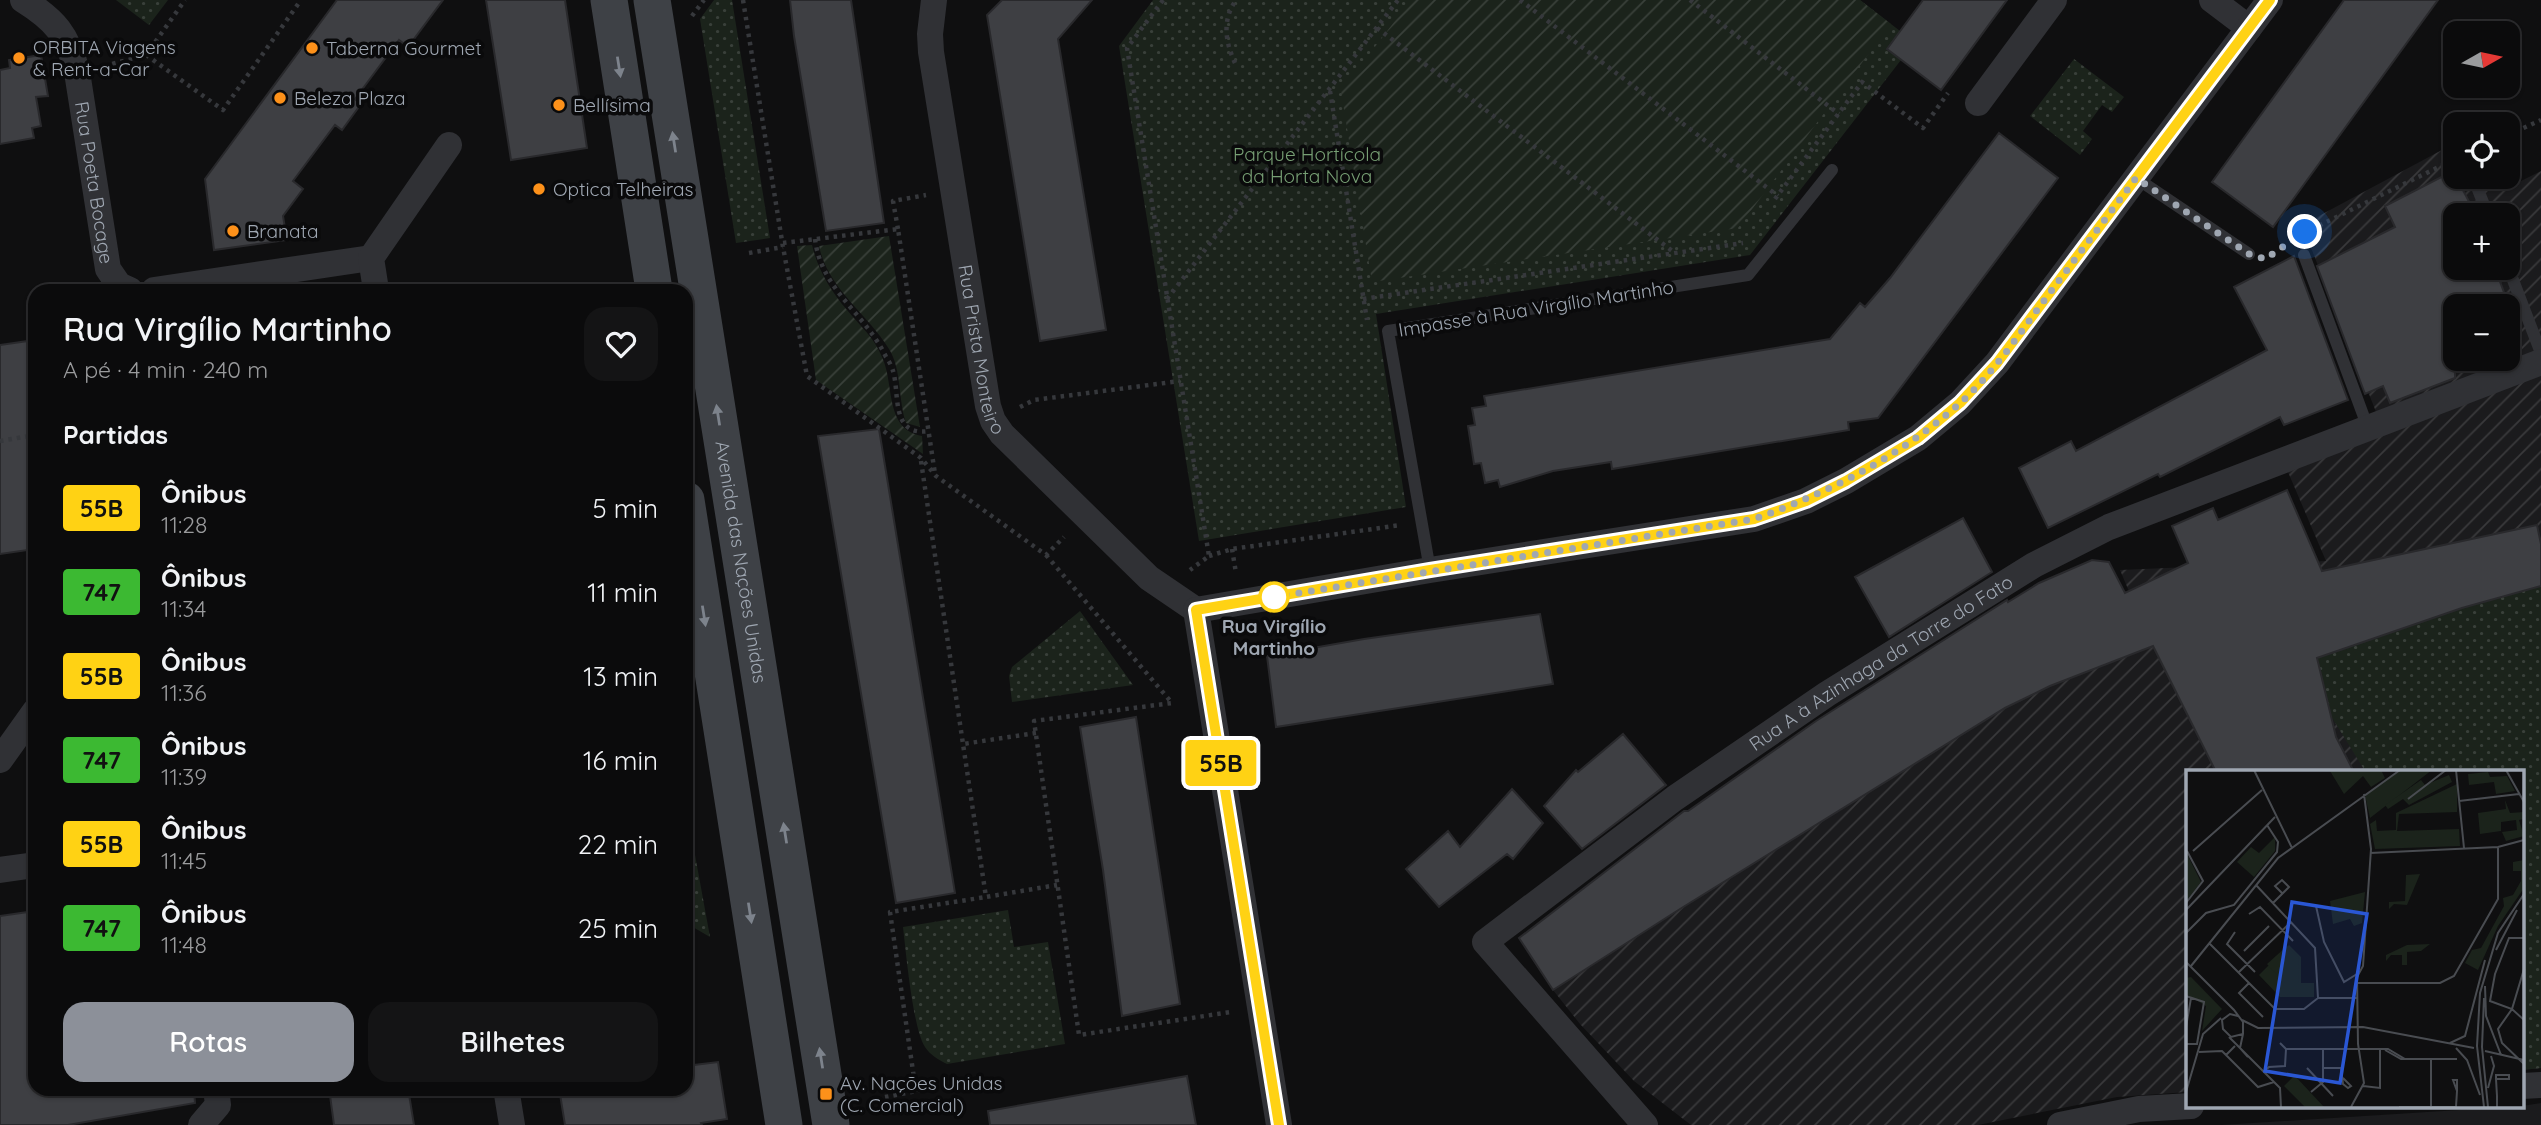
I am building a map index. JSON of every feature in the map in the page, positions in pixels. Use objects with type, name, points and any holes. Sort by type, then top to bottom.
[{"type":"main road","points":[[609,0],[653,284]]},
{"type":"main road","name":"Avenida das Nações Unidas","points":[[652,0],[831,1125]]},
{"type":"main road","points":[[693,545],[784,1125]]},
{"type":"street","name":"Rua Poeta Bocage","points":[[23,0],[55,24],[71,48],[108,269],[118,284]]},
{"type":"street","name":"Rua Prista Monteiro","points":[[934,0],[931,51],[988,406],[993,421],[1002,434],[1149,578],[1196,610]]},
{"type":"street","points":[[1978,103],[2054,0]]},
{"type":"street","points":[[2212,0],[2249,28]]},
{"type":"street","points":[[1279,1125],[1196,610],[1754,519],[1806,501],[1846,481],[1918,438],[1960,403],[1997,363],[2270,0]]},
{"type":"street","points":[[375,284],[371,258],[449,145]]},
{"type":"street","points":[[195,284],[371,258]]},
{"type":"street","name":"Rua A à Azinhaga da Torre do Fato","points":[[1645,1125],[1485,942],[1686,791],[1827,694],[2035,565],[2109,527],[2541,362]]},
{"type":"street","points":[[0,760],[28,721]]},
{"type":"street","points":[[0,870],[28,866]]},
{"type":"street","points":[[201,1125],[218,1105],[217,1096]]},
{"type":"street","points":[[507,1096],[512,1125]]},
{"type":"street","points":[[2060,1125],[2139,1109],[2186,1106]]},
{"type":"lane","name":"Impasse à Rua Virgílio Martinho","points":[[1430,570],[1388,331],[1748,275],[1832,170]]},
{"type":"lane","points":[[2136,178],[2249,254]]},
{"type":"lane","points":[[2304,255],[2368,428]]},
{"type":"lane","points":[[2513,280],[2541,353]]},
{"type":"path","points":[[77,72],[146,55],[185,0]]},
{"type":"path","points":[[146,55],[223,110],[301,0]]},
{"type":"path","points":[[692,16],[704,0]]},
{"type":"path","points":[[744,0],[807,376],[921,458],[936,476],[1046,555],[1172,703],[1034,721],[1079,1035],[1260,1008]]},
{"type":"path","points":[[1163,0],[1127,48],[1209,556]]},
{"type":"path","points":[[1235,63],[1228,48],[1227,21],[1236,0]]},
{"type":"path","points":[[1167,300],[1398,0]]},
{"type":"path","points":[[1520,0],[1778,196]]},
{"type":"path","points":[[1689,0],[1839,114]]},
{"type":"path","points":[[1377,28],[1675,253]]},
{"type":"path","points":[[1771,205],[1862,82],[1923,128],[1952,87]]},
{"type":"path","points":[[1330,91],[1367,326]]},
{"type":"path","points":[[2520,130],[2541,120]]},
{"type":"path","points":[[2295,239],[2443,165]]},
{"type":"path","points":[[936,476],[893,201],[953,191]]},
{"type":"path","points":[[749,253],[815,239],[898,229]]},
{"type":"path","points":[[1363,299],[1742,243],[1750,234]]},
{"type":"path","points":[[815,239],[817,254],[832,287],[876,336],[894,372],[897,410],[904,422],[913,430],[929,431]]},
{"type":"path","points":[[993,421],[1034,400],[1180,381]]},
{"type":"path","points":[[0,441],[28,436]]},
{"type":"path","points":[[921,458],[986,897]]},
{"type":"path","points":[[1397,512],[1399,525]]},
{"type":"path","points":[[1046,555],[1087,516]]},
{"type":"path","points":[[1164,589],[1209,556],[1232,550],[1422,522]]},
{"type":"path","points":[[964,744],[1036,733]]},
{"type":"path","points":[[916,1092],[890,912],[1058,885]]},
{"type":"path","points":[[885,1097],[965,1082]]},
{"type":"shaded area","points":[[2443,149],[2443,189],[2520,189],[2520,182],[2541,171],[2541,1068],[2524,1070],[2524,770],[2186,770],[2186,1092],[2117,1097],[1978,1125],[1691,1125],[1634,1081],[1580,1024],[1553,990],[2005,708],[2050,686],[2152,646],[2120,570],[2326,561],[2288,472],[2384,432],[2302,225]]},
{"type":"shaded area","points":[[2541,1103],[2541,1125],[2221,1125],[2524,1108],[2524,1106]]},
{"type":"green space","points":[[116,0],[168,0],[149,25]]},
{"type":"green space","points":[[714,0],[732,0],[770,238],[736,243],[700,19]]},
{"type":"green space","name":"Parque Hortícola da Horta Nova","points":[[1153,0],[1860,0],[1900,31],[1887,49],[1901,60],[1750,255],[1376,314],[1406,507],[1199,541],[1119,46]]},
{"type":"green space","points":[[1411,0],[1860,0],[1891,24],[1738,228],[1372,282],[1341,91]]},
{"type":"green space","points":[[2074,59],[2124,97],[2112,112],[2102,105],[2083,131],[2092,139],[2080,155],[2030,116]]},
{"type":"green space","points":[[889,236],[920,427],[906,423],[896,366],[889,349],[839,288],[819,246]]},
{"type":"green space","points":[[812,245],[830,287],[879,350],[886,368],[896,415],[910,432],[922,436],[923,454],[816,380],[797,246]]},
{"type":"green space","points":[[2541,586],[2541,1068],[2524,1070],[2524,770],[2364,770],[2331,716],[2317,658],[2462,608]]},
{"type":"green space","points":[[1080,611],[1133,685],[1012,702],[1009,676],[1012,667]]},
{"type":"green space","points":[[693,844],[710,937],[693,927]]},
{"type":"green space","points":[[1008,910],[1014,947],[1048,942],[1065,1044],[947,1064],[929,1052],[921,1038],[911,990],[903,927]]},
{"type":"building","points":[[337,0],[443,0],[408,47],[399,40],[355,99],[361,104],[342,130],[335,125],[293,181],[303,189],[283,216],[287,240],[214,250],[205,179]]},
{"type":"building","points":[[486,0],[565,0],[587,148],[511,160]]},
{"type":"building","points":[[790,0],[851,0],[884,223],[826,231]]},
{"type":"building","points":[[1002,0],[1092,0],[1058,39],[1106,330],[1040,341],[987,15]]},
{"type":"building","points":[[1923,0],[2007,0],[1941,90],[1887,49]]},
{"type":"building","points":[[2344,0],[2438,0],[2273,227],[2212,182]]},
{"type":"building","points":[[41,55],[48,96],[36,97],[41,126],[32,128],[34,138],[0,144],[0,70],[10,68],[9,60]]},
{"type":"building","points":[[1999,133],[2058,178],[1878,418],[1848,422],[1849,430],[1612,469],[1611,462],[1553,471],[1500,487],[1498,480],[1485,483],[1481,463],[1474,464],[1468,426],[1475,425],[1472,408],[1486,406],[1484,396],[1830,339],[1860,303],[1865,307],[1890,278]]},
{"type":"building","points":[[2443,176],[2443,189],[2462,189],[2470,203],[2443,203],[2443,280],[2499,280],[2505,294],[2443,294],[2443,371],[2455,371],[2455,378],[2390,403],[2383,386],[2365,394],[2317,266],[2395,227],[2385,206]]},
{"type":"building","points":[[2294,256],[2348,400],[2284,425],[2280,417],[2160,477],[2158,474],[2048,528],[2019,468],[2071,441],[2076,451],[2267,350],[2234,287]]},
{"type":"building","points":[[28,341],[28,550],[0,554],[0,345]]},
{"type":"building","points":[[879,429],[955,893],[896,903],[818,436]]},
{"type":"building","points":[[2287,490],[2322,571],[2537,525],[2541,544],[2541,586],[2462,608],[2317,658],[2336,737],[2353,770],[2215,770],[2153,646],[2050,686],[2005,708],[1553,990],[1519,938],[1684,811],[1688,811],[1816,721],[2007,600],[2008,602],[2039,583],[2092,560],[2109,562],[2125,593],[2188,563],[2172,526],[2213,508],[2218,520]]},
{"type":"building","points":[[1963,518],[1992,572],[1889,637],[1855,577]]},
{"type":"building","points":[[1540,614],[1553,684],[1276,727],[1267,656]]},
{"type":"building","points":[[1136,717],[1180,1004],[1122,1016],[1103,870],[1080,727]]},
{"type":"building","points":[[1623,734],[1666,785],[1582,849],[1544,806],[1576,770],[1578,772]]},
{"type":"building","points":[[1512,789],[1543,823],[1513,859],[1507,854],[1439,907],[1406,869],[1448,831],[1460,847]]},
{"type":"building","points":[[28,912],[28,1096],[195,1096],[195,1103],[68,1125],[0,1125],[0,916]]},
{"type":"building","points":[[718,1062],[727,1119],[701,1123],[702,1125],[565,1125],[560,1096],[693,1096],[693,1065]]},
{"type":"building","points":[[1187,1076],[1196,1125],[990,1125],[988,1111]]},
{"type":"building","points":[[330,1096],[409,1096],[414,1125],[334,1125]]},
{"type":"bus line","name":"55B","points":[[1279,1125],[1196,610],[1754,519],[1806,501],[1846,481],[1918,438],[1960,403],[1997,363],[2270,0]]},
{"type":"place","name":"Taberna Gourmet","points":[[312,48]]},
{"type":"place","name":"ORBITA Viagens & Rent-a-Car","points":[[19,58]]},
{"type":"place","name":"Beleza Plaza","points":[[280,98]]},
{"type":"place","name":"Bellísima","points":[[559,105]]},
{"type":"place","name":"Optica Telheiras","points":[[539,189]]},
{"type":"place","name":"Branata","points":[[233,231]]},
{"type":"place","name":"Rua Virgílio Martinho","points":[[1274,597]]},
{"type":"place","name":"Av. Nações Unidas (C. Comercial)","points":[[826,1094]]},
{"type":"route","points":[[1274,597],[1754,519],[1806,501],[1846,481],[1918,438],[1960,403],[1997,363],[2136,178],[2249,254],[2265,259],[2305,232]]}]
